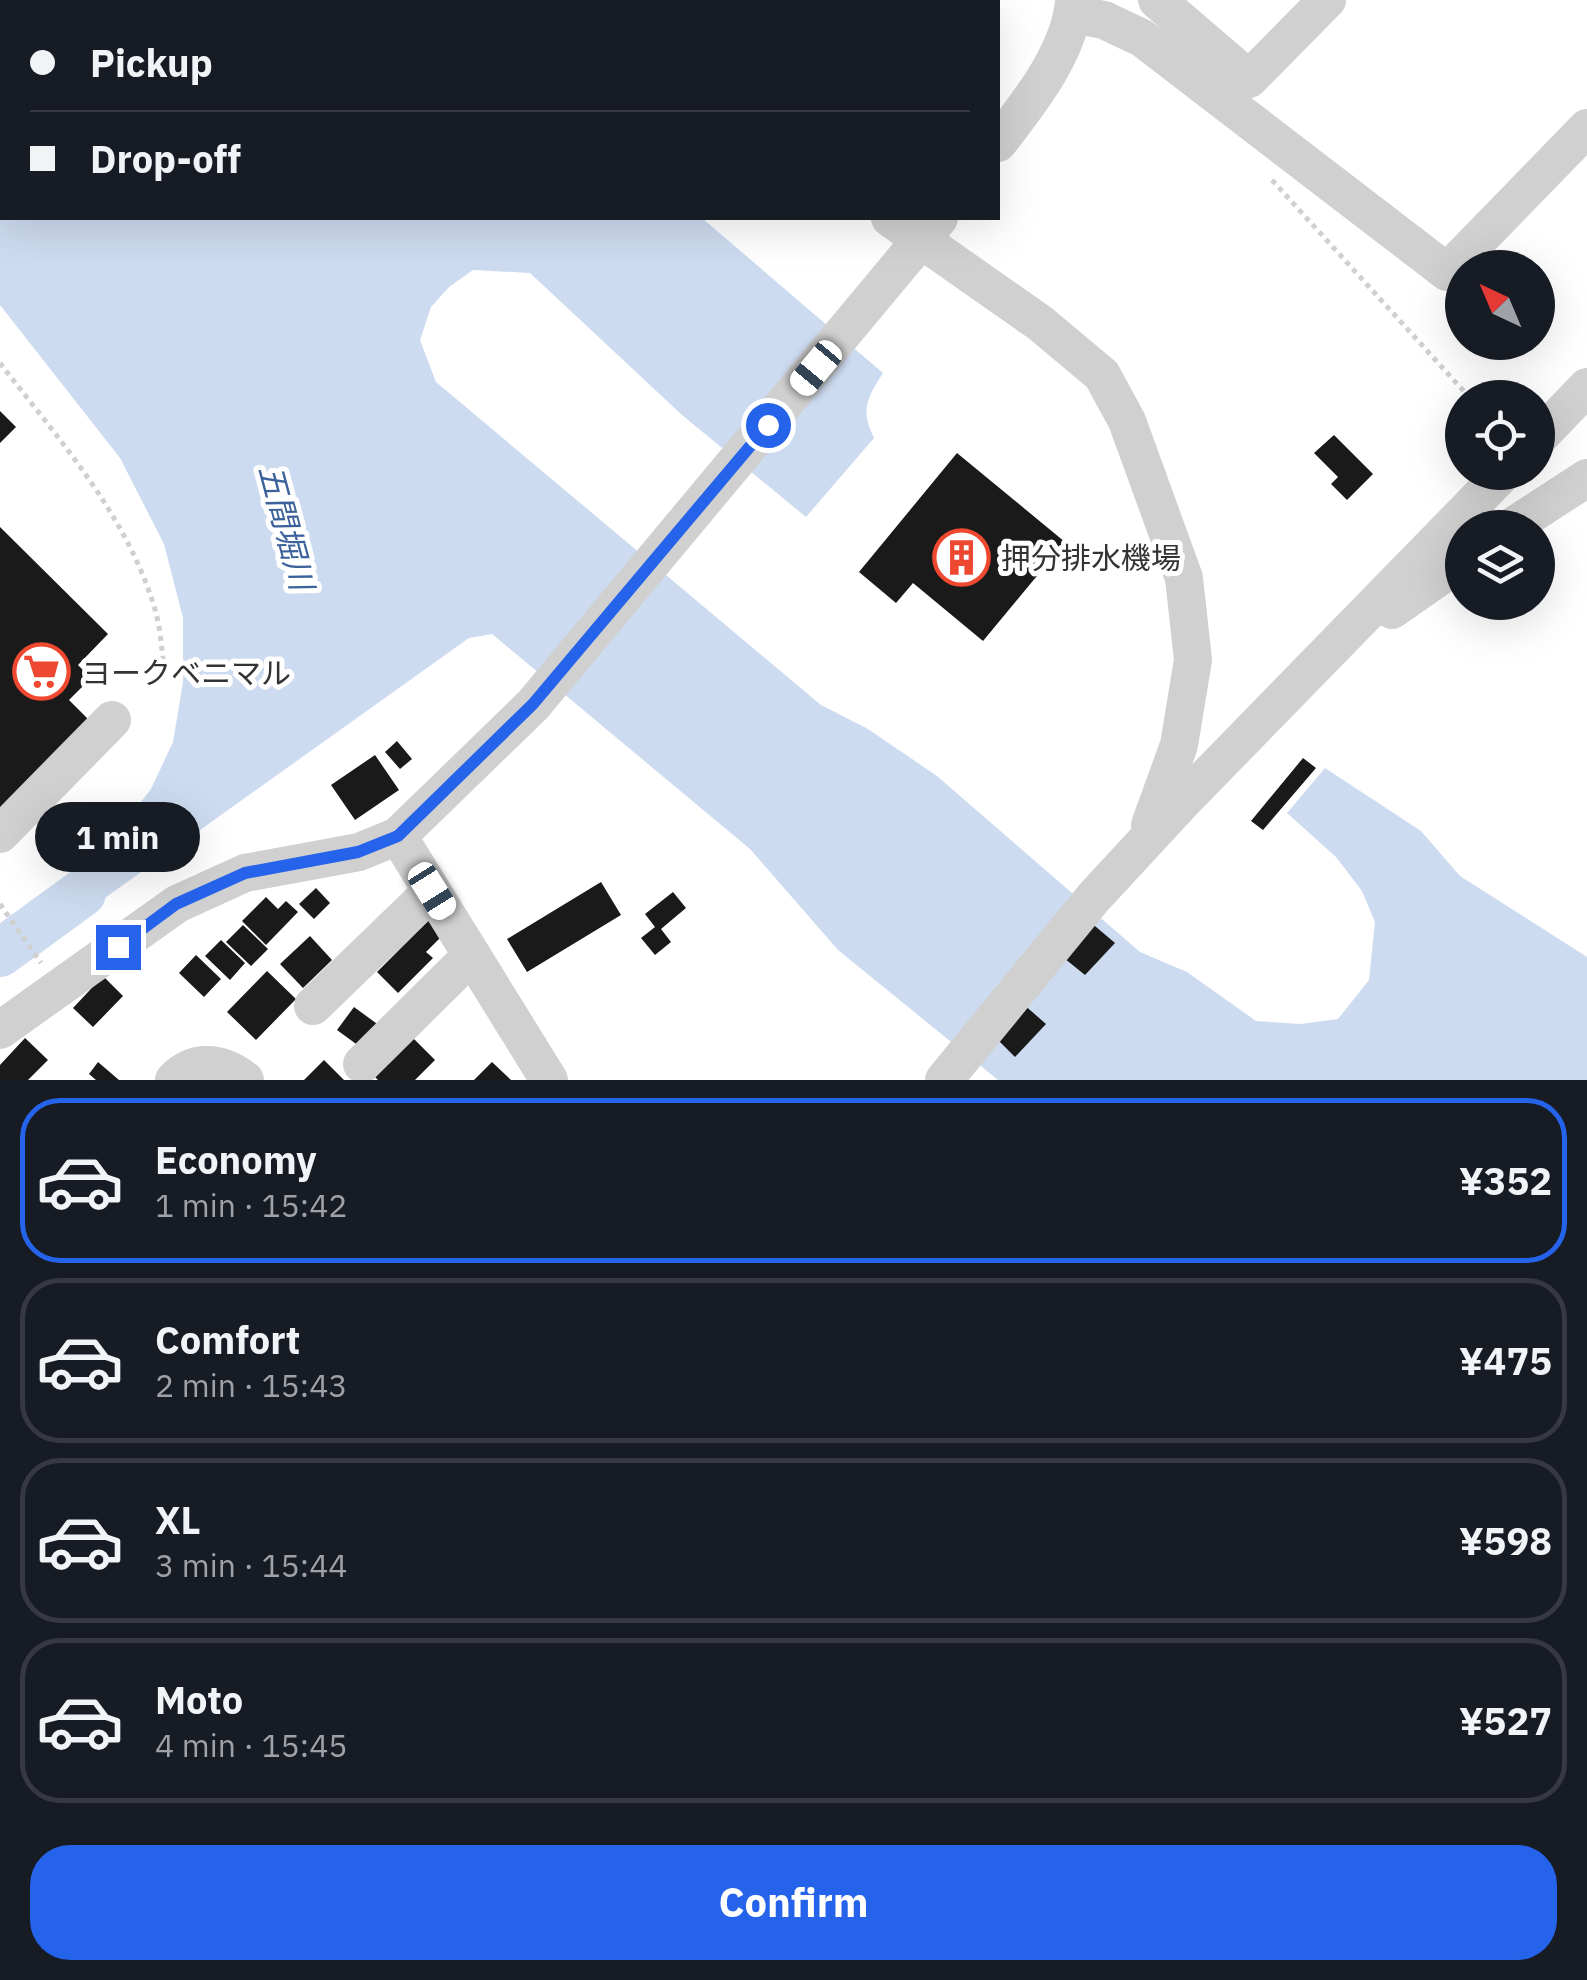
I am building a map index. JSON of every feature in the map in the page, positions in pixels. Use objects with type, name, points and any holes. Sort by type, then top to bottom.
[{"type":"street","points":[[1157,0],[1249,80],[1327,0]]},
{"type":"street","points":[[1000,140],[1052,64],[1074,7],[1142,38],[1447,272],[1587,128]]},
{"type":"street","points":[[894,220],[924,236],[1102,375],[1152,484],[1184,578],[1194,660],[1179,745],[1142,845]]},
{"type":"street","points":[[0,1030],[176,904],[245,873],[358,852],[398,836],[526,711],[660,556],[924,236]]},
{"type":"street","points":[[1555,420],[1587,387]]},
{"type":"street","points":[[1538,510],[1587,478]]},
{"type":"street","points":[[952,1068],[1142,845],[1308,669],[1486,490]]},
{"type":"street","points":[[1308,669],[1445,573]]},
{"type":"street","points":[[416,790],[504,702],[526,711]]},
{"type":"street","points":[[0,834],[112,720]]},
{"type":"street","points":[[398,836],[548,1080]]},
{"type":"street","points":[[313,1006],[432,891]]},
{"type":"street","points":[[362,1064],[472,955]]},
{"type":"street","points":[[174,1080],[184,1070],[210,1063],[244,1079]]},
{"type":"path","points":[[1260,167],[1454,380]]},
{"type":"path","points":[[0,362],[100,494],[132,551],[156,614],[165,674]]},
{"type":"path","points":[[0,904],[36,957]]},
{"type":"water","points":[[0,220],[704,220],[883,373],[867,404],[867,420],[874,438],[806,517],[682,415],[530,273],[473,270],[449,287],[431,307],[420,340],[436,382],[821,705],[868,729],[937,776],[1140,952],[1187,972],[1256,1021],[1301,1024],[1338,1019],[1369,980],[1375,922],[1362,891],[1336,857],[1287,813],[1325,768],[1421,831],[1460,876],[1587,957],[1587,1080],[998,1080],[838,950],[750,849],[492,634],[469,638],[39,945],[18,915],[104,850],[151,789],[173,742],[183,682],[183,618],[164,544],[120,458],[0,305]]},
{"type":"building","points":[[0,411],[16,427],[0,443]]},
{"type":"building","points":[[1334,435],[1373,474],[1347,500],[1331,484],[1338,477],[1314,453]]},
{"type":"building","name":"押分排水機場","points":[[957,453],[1065,542],[983,641],[913,583],[896,603],[859,572]]},
{"type":"building","name":"ヨークベニマル","points":[[0,527],[108,634],[78,665],[91,678],[69,700],[89,720],[0,810]]},
{"type":"building","points":[[397,741],[412,759],[400,769],[385,752]]},
{"type":"building","points":[[375,755],[399,790],[355,820],[331,785]]},
{"type":"building","points":[[1303,758],[1316,768],[1263,830],[1251,821]]},
{"type":"building","points":[[601,882],[621,915],[527,972],[507,939]]},
{"type":"building","points":[[316,888],[330,903],[314,919],[299,904]]},
{"type":"building","points":[[673,892],[686,908],[661,929],[671,942],[655,955],[641,938],[655,927],[645,914]]},
{"type":"building","points":[[266,897],[278,909],[286,901],[298,912],[266,945],[242,921]]},
{"type":"building","points":[[433,916],[447,931],[426,952],[433,958],[398,993],[377,972]]},
{"type":"building","points":[[1089,921],[1115,943],[1085,975],[1059,954]]},
{"type":"building","points":[[243,925],[268,949],[251,966],[226,942]]},
{"type":"building","points":[[310,936],[332,960],[303,988],[280,964]]},
{"type":"building","points":[[221,940],[245,963],[230,980],[205,956]]},
{"type":"building","points":[[196,955],[221,979],[204,997],[179,973]]},
{"type":"building","points":[[267,971],[296,999],[256,1040],[227,1012]]},
{"type":"building","points":[[103,976],[123,996],[93,1027],[73,1008]]},
{"type":"building","points":[[1022,1003],[1046,1024],[1015,1057],[993,1035]]},
{"type":"building","points":[[354,1007],[380,1026],[363,1049],[337,1030]]},
{"type":"building","points":[[411,1036],[435,1060],[415,1080],[378,1080],[373,1075]]},
{"type":"building","points":[[25,1038],[48,1060],[28,1080],[0,1080],[0,1065]]},
{"type":"building","points":[[324,1060],[344,1080],[304,1080]]},
{"type":"building","points":[[98,1062],[119,1080],[96,1080],[89,1074]]},
{"type":"building","points":[[492,1062],[511,1080],[474,1080]]},
{"type":"waterway","name":"五間堀川","points":[[0,953],[82,893]]},
{"type":"place","name":"押分排水機場","points":[[962,557]]},
{"type":"place","name":"ヨークベニマル","points":[[42,672]]},
{"type":"route","points":[[118,947],[176,904],[245,873],[358,852],[398,836],[533,704],[768,425]]}]
